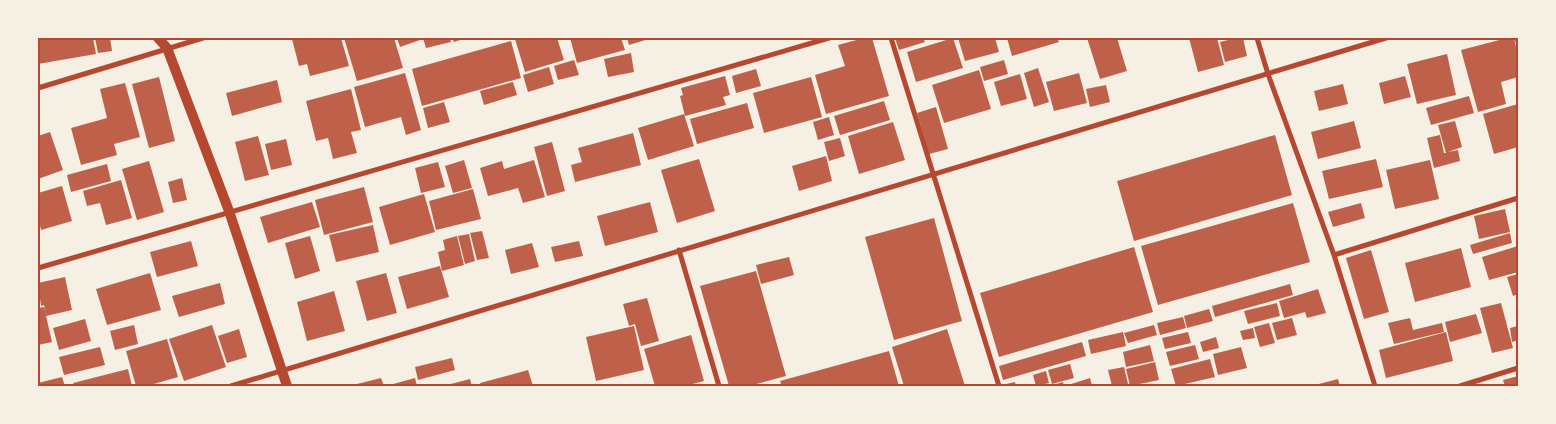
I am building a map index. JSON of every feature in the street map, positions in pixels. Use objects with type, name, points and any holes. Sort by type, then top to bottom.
[{"type":"main road","points":[[158,38],[167,48],[229,212],[287,386]]},
{"type":"street","points":[[38,88],[203,38]]},
{"type":"street","points":[[38,268],[829,38]]},
{"type":"street","points":[[891,38],[999,386]]},
{"type":"street","points":[[1257,38],[1268,74],[1334,255],[1375,386]]},
{"type":"street","points":[[231,386],[1386,38]]},
{"type":"street","points":[[1334,255],[1518,198]]},
{"type":"street","points":[[679,250],[720,386]]},
{"type":"street","points":[[1460,386],[1518,368]]},
{"type":"building","points":[[38,38],[93,38],[96,54],[38,64]]},
{"type":"building","points":[[95,38],[110,38],[112,51],[98,53]]},
{"type":"building","points":[[341,38],[349,66],[310,76],[307,64],[299,66],[292,39]]},
{"type":"building","points":[[344,38],[394,38],[403,68],[357,81]]},
{"type":"building","points":[[397,38],[419,38],[420,40],[400,47]]},
{"type":"building","points":[[423,38],[450,38],[451,42],[426,48]]},
{"type":"building","points":[[452,38],[466,38],[454,42]]},
{"type":"building","points":[[557,38],[564,60],[525,72],[515,39]]},
{"type":"building","points":[[570,38],[621,38],[625,50],[577,63]]},
{"type":"building","points":[[627,38],[652,38],[629,45]]},
{"type":"building","points":[[864,38],[872,38],[889,96],[826,114],[815,75],[845,66],[838,45]]},
{"type":"building","points":[[895,38],[923,38],[925,42],[899,50]]},
{"type":"building","points":[[953,38],[963,68],[916,82],[907,52]]},
{"type":"building","points":[[958,38],[995,38],[999,52],[965,61]]},
{"type":"building","points":[[1007,38],[1057,38],[1059,42],[1012,56]]},
{"type":"building","points":[[1087,38],[1117,38],[1127,71],[1100,79]]},
{"type":"building","points":[[1189,38],[1217,38],[1224,65],[1198,72]]},
{"type":"building","points":[[1243,38],[1247,56],[1225,62],[1220,42]]},
{"type":"building","points":[[1507,38],[1514,38],[1518,55],[1518,77],[1501,82],[1506,104],[1478,112],[1461,50]]},
{"type":"building","points":[[1514,38],[1518,38],[1518,49]]},
{"type":"building","points":[[511,41],[521,78],[422,106],[412,69]]},
{"type":"building","points":[[631,53],[634,72],[608,77],[604,59]]},
{"type":"building","points":[[1447,54],[1456,95],[1417,104],[1407,64]]},
{"type":"building","points":[[574,60],[579,75],[558,80],[554,66]]},
{"type":"building","points":[[1004,60],[1008,74],[984,81],[980,67]]},
{"type":"building","points":[[549,67],[554,84],[528,92],[523,75]]},
{"type":"building","points":[[1038,68],[1049,102],[1034,107],[1024,73]]},
{"type":"building","points":[[756,69],[761,86],[736,93],[732,76]]},
{"type":"building","points":[[979,70],[991,109],[944,123],[932,85]]},
{"type":"building","points":[[405,73],[421,130],[406,135],[401,117],[365,127],[354,87]]},
{"type":"building","points":[[1079,73],[1087,103],[1054,111],[1046,82]]},
{"type":"building","points":[[1020,74],[1027,99],[1001,106],[994,82]]},
{"type":"building","points":[[725,76],[730,95],[723,97],[726,105],[685,116],[680,96],[683,95],[681,88]]},
{"type":"building","points":[[1405,76],[1411,97],[1384,104],[1379,83]]},
{"type":"building","points":[[159,77],[175,141],[149,148],[132,84]]},
{"type":"building","points":[[811,77],[822,117],[764,133],[753,93]]},
{"type":"building","points":[[277,80],[282,102],[232,116],[226,93]]},
{"type":"building","points":[[513,82],[517,95],[484,105],[480,91]]},
{"type":"building","points":[[125,83],[140,137],[114,144],[117,155],[81,165],[71,128],[107,118],[100,89]]},
{"type":"building","points":[[1343,84],[1348,104],[1319,111],[1314,91]]},
{"type":"building","points":[[1106,85],[1110,102],[1090,107],[1086,89]]},
{"type":"building","points":[[351,89],[361,130],[351,132],[357,153],[333,159],[328,138],[316,141],[306,101]]},
{"type":"building","points":[[1469,96],[1474,113],[1431,125],[1426,108]]},
{"type":"building","points":[[884,101],[890,120],[840,135],[834,116]]},
{"type":"building","points":[[444,102],[450,122],[428,128],[423,108]]},
{"type":"building","points":[[747,103],[754,128],[697,144],[690,119]]},
{"type":"building","points":[[1518,104],[1518,147],[1494,154],[1483,114]]},
{"type":"building","points":[[936,107],[948,149],[929,154],[917,113]]},
{"type":"building","points":[[684,114],[694,146],[648,160],[638,128]]},
{"type":"building","points":[[829,117],[834,135],[818,140],[813,122]]},
{"type":"building","points":[[1354,121],[1361,148],[1318,159],[1311,132]]},
{"type":"building","points":[[1455,121],[1462,147],[1448,152],[1458,150],[1460,161],[1434,168],[1427,138],[1440,135],[1444,153],[1446,153],[1438,125]]},
{"type":"building","points":[[893,122],[905,160],[859,174],[848,136]]},
{"type":"building","points":[[50,132],[63,170],[38,179],[38,136]]},
{"type":"building","points":[[633,133],[641,165],[575,182],[571,165],[582,162],[578,148]]},
{"type":"building","points":[[1275,135],[1292,195],[1134,241],[1117,181]]},
{"type":"building","points":[[258,136],[269,175],[245,181],[235,142]]},
{"type":"building","points":[[840,138],[845,156],[829,161],[824,142]]},
{"type":"building","points":[[286,139],[292,165],[271,170],[265,144]]},
{"type":"building","points":[[552,142],[565,191],[547,196],[534,147]]},
{"type":"building","points":[[826,156],[832,181],[799,191],[792,166]]},
{"type":"building","points":[[699,159],[715,211],[677,223],[661,170]]},
{"type":"building","points":[[1376,159],[1383,187],[1329,199],[1322,171]]},
{"type":"building","points":[[464,160],[472,188],[453,193],[445,166]]},
{"type":"building","points":[[534,160],[545,197],[523,203],[518,188],[488,196],[480,168],[502,161],[504,169]]},
{"type":"building","points":[[1430,160],[1439,199],[1395,209],[1386,170]]},
{"type":"building","points":[[149,161],[164,212],[137,220],[122,169]]},
{"type":"building","points":[[438,162],[445,187],[421,193],[415,168]]},
{"type":"building","points":[[107,164],[111,181],[71,192],[67,175]]},
{"type":"building","points":[[182,178],[187,200],[173,203],[168,182]]},
{"type":"building","points":[[121,180],[132,218],[106,225],[100,203],[87,206],[83,191]]},
{"type":"building","points":[[62,186],[72,221],[41,230],[38,217],[38,193]]},
{"type":"building","points":[[364,187],[373,222],[324,235],[315,200]]},
{"type":"building","points":[[473,189],[481,219],[436,230],[429,201]]},
{"type":"building","points":[[424,194],[435,232],[390,245],[379,207]]},
{"type":"building","points":[[312,202],[320,227],[268,243],[260,217]]},
{"type":"building","points":[[650,202],[658,232],[605,246],[597,216]]},
{"type":"building","points":[[1293,203],[1310,262],[1158,305],[1141,246]]},
{"type":"building","points":[[1361,203],[1365,218],[1333,227],[1328,212]]},
{"type":"building","points":[[1505,209],[1510,232],[1479,239],[1474,216]]},
{"type":"building","points":[[934,218],[962,321],[894,340],[865,237]]},
{"type":"building","points":[[373,225],[379,252],[336,262],[329,235]]},
{"type":"building","points":[[482,231],[489,258],[477,260],[470,233]]},
{"type":"building","points":[[1510,233],[1512,243],[1473,254],[1470,245]]},
{"type":"building","points":[[469,234],[475,261],[465,264],[458,236]]},
{"type":"building","points":[[310,236],[320,271],[295,279],[285,243]]},
{"type":"building","points":[[457,236],[464,265],[442,271],[438,252],[445,250],[443,240]]},
{"type":"building","points":[[191,241],[198,266],[157,277],[150,252]]},
{"type":"building","points":[[579,241],[583,256],[555,262],[551,247]]},
{"type":"building","points":[[532,243],[539,267],[511,274],[505,250]]},
{"type":"building","points":[[1518,246],[1518,272],[1489,280],[1482,257]]},
{"type":"building","points":[[1134,247],[1153,312],[999,357],[980,293]]},
{"type":"building","points":[[1461,248],[1471,287],[1415,302],[1405,263]]},
{"type":"building","points":[[1371,250],[1389,312],[1364,319],[1346,258]]},
{"type":"building","points":[[789,257],[794,275],[761,284],[756,265]]},
{"type":"building","points":[[440,266],[449,297],[407,309],[398,277]]},
{"type":"building","points":[[756,271],[786,376],[749,386],[729,386],[700,286]]},
{"type":"building","points":[[150,273],[161,310],[107,325],[96,289]]},
{"type":"building","points":[[386,273],[397,313],[367,321],[356,281]]},
{"type":"building","points":[[1518,274],[1518,294],[1513,296],[1507,277]]},
{"type":"building","points":[[65,277],[72,310],[46,316],[44,305],[41,306],[38,283]]},
{"type":"building","points":[[220,283],[225,304],[179,317],[172,296]]},
{"type":"building","points":[[1290,284],[1293,295],[1215,317],[1212,306]]},
{"type":"building","points":[[1318,289],[1326,313],[1307,318],[1305,312],[1284,318],[1279,301]]},
{"type":"building","points":[[334,291],[345,331],[307,341],[297,302]]},
{"type":"building","points":[[647,298],[659,341],[641,346],[635,324],[629,326],[623,304]]},
{"type":"building","points":[[1277,303],[1280,316],[1248,324],[1244,311]]},
{"type":"building","points":[[1501,303],[1513,348],[1492,353],[1480,308]]},
{"type":"building","points":[[44,307],[52,342],[38,345],[38,308]]},
{"type":"building","points":[[1209,309],[1213,321],[1187,328],[1184,316]]},
{"type":"building","points":[[1476,314],[1482,333],[1450,342],[1445,322]]},
{"type":"building","points":[[1183,317],[1186,328],[1160,335],[1157,323]]},
{"type":"building","points":[[1292,318],[1297,335],[1277,340],[1272,323]]},
{"type":"building","points":[[1410,318],[1413,330],[1442,323],[1444,332],[1394,344],[1388,323]]},
{"type":"building","points":[[85,319],[91,341],[59,350],[53,328]]},
{"type":"building","points":[[1269,323],[1275,343],[1260,347],[1254,327]]},
{"type":"building","points":[[134,325],[138,344],[115,350],[110,331]]},
{"type":"building","points":[[212,325],[226,367],[184,381],[169,339]]},
{"type":"building","points":[[1154,325],[1157,335],[1128,343],[1124,333]]},
{"type":"building","points":[[634,326],[644,370],[596,381],[586,337]]},
{"type":"building","points":[[1518,326],[1518,340],[1512,342],[1510,328]]},
{"type":"building","points":[[1253,328],[1255,338],[1243,340],[1240,331]]},
{"type":"building","points":[[239,329],[247,357],[227,363],[218,336]]},
{"type":"building","points":[[947,329],[965,386],[904,386],[892,347]]},
{"type":"building","points":[[1123,332],[1126,346],[1091,354],[1088,340]]},
{"type":"building","points":[[1188,332],[1191,343],[1165,349],[1162,338]]},
{"type":"building","points":[[1446,332],[1453,361],[1386,378],[1379,350]]},
{"type":"building","points":[[691,335],[704,381],[685,386],[655,386],[644,349]]},
{"type":"building","points":[[1216,337],[1219,348],[1203,352],[1200,342]]},
{"type":"building","points":[[167,339],[178,377],[147,386],[136,386],[126,351]]},
{"type":"building","points":[[1082,342],[1086,356],[1003,380],[999,366]]},
{"type":"building","points":[[1150,345],[1154,361],[1126,367],[1123,352]]},
{"type":"building","points":[[1195,345],[1199,359],[1170,366],[1166,352]]},
{"type":"building","points":[[100,347],[105,365],[64,375],[59,357]]},
{"type":"building","points":[[1241,347],[1247,368],[1218,375],[1213,354]]},
{"type":"building","points":[[889,351],[899,386],[782,386],[780,381]]},
{"type":"building","points":[[452,358],[455,370],[418,380],[415,367]]},
{"type":"building","points":[[1210,359],[1215,377],[1176,386],[1171,369]]},
{"type":"building","points":[[1155,362],[1159,380],[1130,386],[1126,369]]},
{"type":"building","points":[[1070,364],[1074,378],[1052,384],[1048,370]]},
{"type":"building","points":[[1124,367],[1128,384],[1112,386],[1108,370]]},
{"type":"building","points":[[128,369],[132,386],[74,386],[73,383]]},
{"type":"building","points":[[528,370],[533,386],[481,386],[480,383]]},
{"type":"building","points":[[1046,371],[1049,383],[1036,386],[1033,375]]},
{"type":"building","points":[[1518,376],[1518,386],[1505,386],[1503,380]]},
{"type":"building","points":[[62,377],[65,386],[38,386],[38,383]]},
{"type":"building","points":[[381,378],[384,386],[353,386],[353,385]]},
{"type":"building","points":[[415,378],[417,386],[386,386]]},
{"type":"building","points":[[1090,378],[1092,386],[1068,385]]},
{"type":"building","points":[[470,379],[472,386],[443,386]]},
{"type":"building","points":[[1338,379],[1340,386],[1311,386]]},
{"type":"building","points":[[1015,382],[1016,386],[1002,386],[1002,385]]},
{"type":"building","points":[[1063,382],[1064,386],[1049,386]]}]
